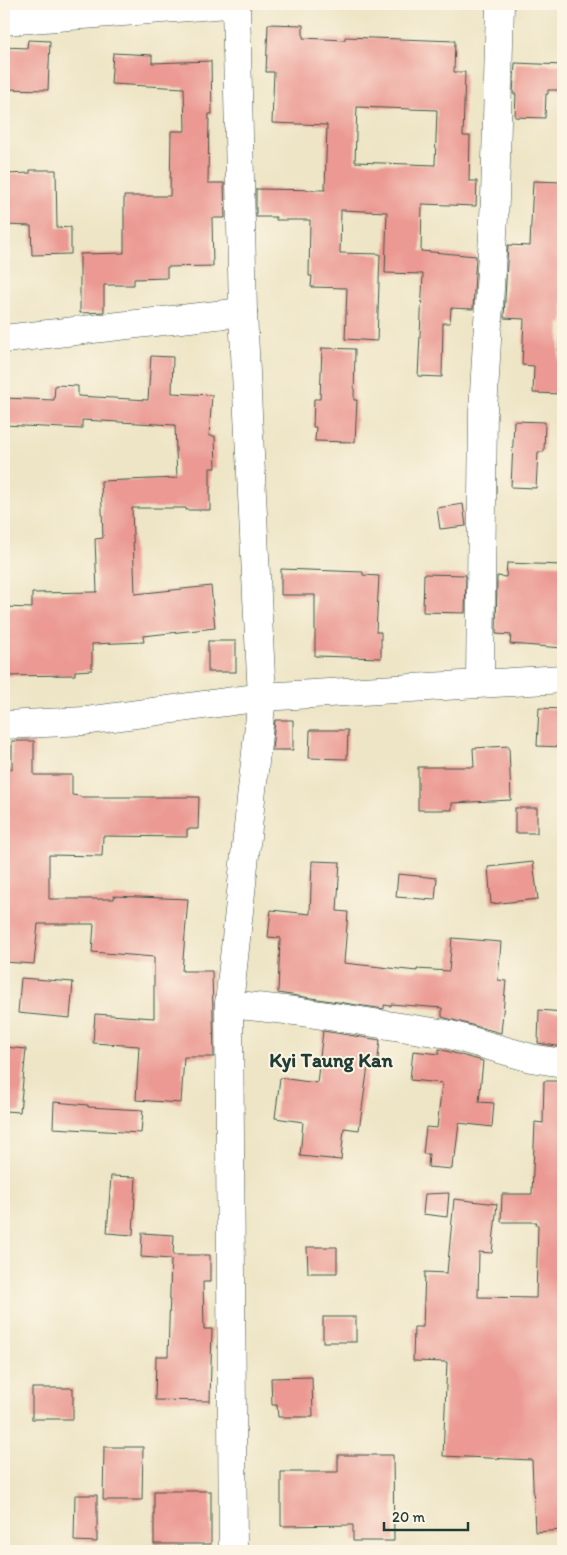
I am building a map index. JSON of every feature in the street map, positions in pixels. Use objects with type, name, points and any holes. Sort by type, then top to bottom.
[{"type":"street","points":[[4,21],[228,4]]},
{"type":"street","points":[[233,1551],[229,1004],[262,696],[243,312],[236,4]]},
{"type":"street","points":[[480,683],[483,411],[495,199],[500,4]]},
{"type":"street","points":[[4,340],[243,312]]},
{"type":"street","points":[[4,725],[85,721],[262,696],[563,679]]},
{"type":"street","points":[[229,1004],[295,1011],[447,1034],[531,1058],[563,1063]]},
{"type":"building","points":[[268,24],[303,25],[303,38],[345,40],[345,37],[455,41],[454,72],[465,72],[463,136],[470,136],[469,181],[477,181],[476,206],[422,204],[421,251],[476,256],[473,309],[451,308],[450,323],[443,323],[442,377],[418,376],[423,274],[385,273],[387,212],[341,210],[340,253],[380,254],[377,341],[345,339],[347,288],[311,287],[312,276],[309,276],[310,220],[276,220],[276,217],[256,217],[256,189],[325,190],[327,125],[272,123],[274,72],[266,72]],"holes":[[[357,107],[437,110],[435,165],[355,162]]]},
{"type":"building","points":[[28,40],[50,41],[48,90],[4,89],[4,47],[27,48]]},
{"type":"building","points":[[113,53],[152,55],[152,63],[211,61],[212,114],[209,114],[208,183],[224,183],[225,218],[212,218],[213,266],[167,267],[167,278],[134,279],[134,285],[104,285],[104,312],[80,313],[80,254],[124,253],[124,196],[170,196],[171,131],[185,131],[184,88],[111,84]]},
{"type":"building","points":[[515,63],[563,65],[563,90],[548,90],[548,94],[546,94],[545,118],[515,117],[516,94],[513,94]]},
{"type":"building","points":[[30,170],[56,170],[57,228],[71,227],[71,254],[32,255],[31,226],[4,225],[5,174],[30,173]]},
{"type":"building","points":[[533,181],[563,182],[563,324],[560,323],[558,370],[563,370],[563,394],[533,393],[534,366],[522,365],[524,319],[504,318],[508,245],[530,246]]},
{"type":"building","points":[[322,348],[355,349],[354,400],[357,400],[355,442],[315,441],[316,427],[313,427],[314,399],[320,399]]},
{"type":"building","points":[[151,356],[173,357],[172,393],[212,395],[209,436],[215,436],[216,468],[210,468],[210,510],[132,508],[135,594],[211,586],[215,628],[143,636],[144,642],[92,644],[92,670],[75,671],[75,675],[4,676],[4,607],[32,608],[32,593],[97,592],[95,539],[103,538],[101,481],[177,478],[175,425],[82,420],[82,429],[4,425],[4,398],[54,400],[55,385],[78,386],[78,396],[148,400]]},
{"type":"building","points":[[514,421],[545,422],[544,452],[538,452],[536,488],[511,487]]},
{"type":"building","points":[[463,504],[466,526],[440,529],[437,508]]},
{"type":"building","points":[[507,563],[563,565],[563,648],[510,644],[511,635],[496,634],[497,576],[506,577]]},
{"type":"building","points":[[281,569],[363,572],[363,575],[379,576],[376,632],[381,632],[381,658],[315,656],[315,595],[281,595]]},
{"type":"building","points":[[424,574],[466,575],[465,613],[423,612]]},
{"type":"building","points":[[208,641],[236,641],[236,672],[208,672]]},
{"type":"building","points":[[539,708],[563,709],[563,747],[537,746]]},
{"type":"building","points":[[275,720],[293,720],[293,750],[272,750]]},
{"type":"building","points":[[310,730],[348,730],[347,759],[309,758]]},
{"type":"building","points":[[12,741],[34,741],[34,775],[72,775],[72,795],[80,797],[199,797],[198,829],[187,829],[187,837],[103,836],[102,856],[49,855],[49,899],[114,899],[114,896],[188,899],[182,971],[212,971],[214,1057],[184,1057],[181,1103],[136,1100],[139,1046],[93,1043],[95,1014],[154,1018],[154,957],[92,952],[94,924],[38,924],[34,964],[4,962],[4,769],[12,769]]},
{"type":"building","points":[[509,746],[511,800],[452,803],[452,810],[418,810],[418,767],[474,767],[473,748]]},
{"type":"building","points":[[515,808],[537,808],[537,833],[515,833]]},
{"type":"building","points":[[312,861],[340,862],[337,911],[348,912],[344,963],[417,971],[417,969],[449,971],[452,938],[501,942],[498,980],[506,981],[501,1033],[442,1017],[442,1008],[391,1004],[391,1006],[384,1005],[384,1009],[278,993],[280,938],[268,937],[271,910],[310,914]]},
{"type":"building","points":[[533,862],[538,899],[491,904],[488,867]]},
{"type":"building","points":[[398,874],[437,878],[435,900],[396,897]]},
{"type":"building","points":[[21,978],[73,982],[70,1018],[18,1013]]},
{"type":"building","points":[[539,1010],[563,1012],[563,1047],[538,1043]]},
{"type":"building","points":[[323,1031],[380,1040],[377,1067],[368,1066],[359,1130],[344,1128],[341,1160],[300,1156],[303,1122],[275,1118],[280,1078],[317,1083]]},
{"type":"building","points":[[4,1047],[26,1049],[20,1112],[4,1111]]},
{"type":"building","points":[[439,1049],[483,1061],[479,1102],[494,1103],[492,1127],[459,1123],[452,1169],[428,1167],[429,1154],[423,1154],[426,1127],[437,1128],[442,1083],[410,1080],[413,1051],[439,1054]]},
{"type":"building","points":[[544,1081],[563,1081],[563,1530],[535,1532],[532,1460],[443,1456],[447,1362],[413,1361],[414,1327],[423,1327],[425,1272],[447,1273],[454,1199],[497,1204],[492,1253],[479,1252],[478,1297],[536,1298],[538,1225],[536,1225],[537,1222],[501,1222],[502,1194],[532,1194],[535,1122],[543,1123]]},
{"type":"building","points":[[54,1102],[88,1105],[88,1107],[143,1110],[141,1133],[53,1128]]},
{"type":"building","points":[[111,1176],[136,1177],[133,1235],[107,1233]]},
{"type":"building","points":[[449,1193],[447,1217],[423,1214],[425,1194]]},
{"type":"building","points":[[142,1233],[174,1235],[173,1255],[210,1255],[210,1282],[203,1282],[204,1329],[212,1329],[210,1401],[155,1400],[156,1356],[168,1356],[171,1259],[141,1257]]},
{"type":"building","points":[[307,1247],[337,1247],[337,1273],[308,1273]]},
{"type":"building","points":[[323,1317],[356,1317],[356,1342],[323,1342]]},
{"type":"building","points":[[312,1377],[313,1417],[278,1417],[277,1405],[272,1405],[271,1378]]},
{"type":"building","points":[[32,1388],[73,1388],[73,1419],[32,1419]]},
{"type":"building","points":[[104,1447],[143,1447],[142,1500],[103,1500]]},
{"type":"building","points":[[338,1455],[393,1455],[394,1541],[353,1541],[353,1525],[281,1526],[281,1472],[338,1472]]},
{"type":"building","points":[[154,1491],[211,1491],[211,1544],[154,1544]]},
{"type":"building","points":[[75,1495],[97,1495],[97,1542],[74,1541]]},
{"type":"district","name":"Kyi Taung Kan","points":[[331,1060]]}]
